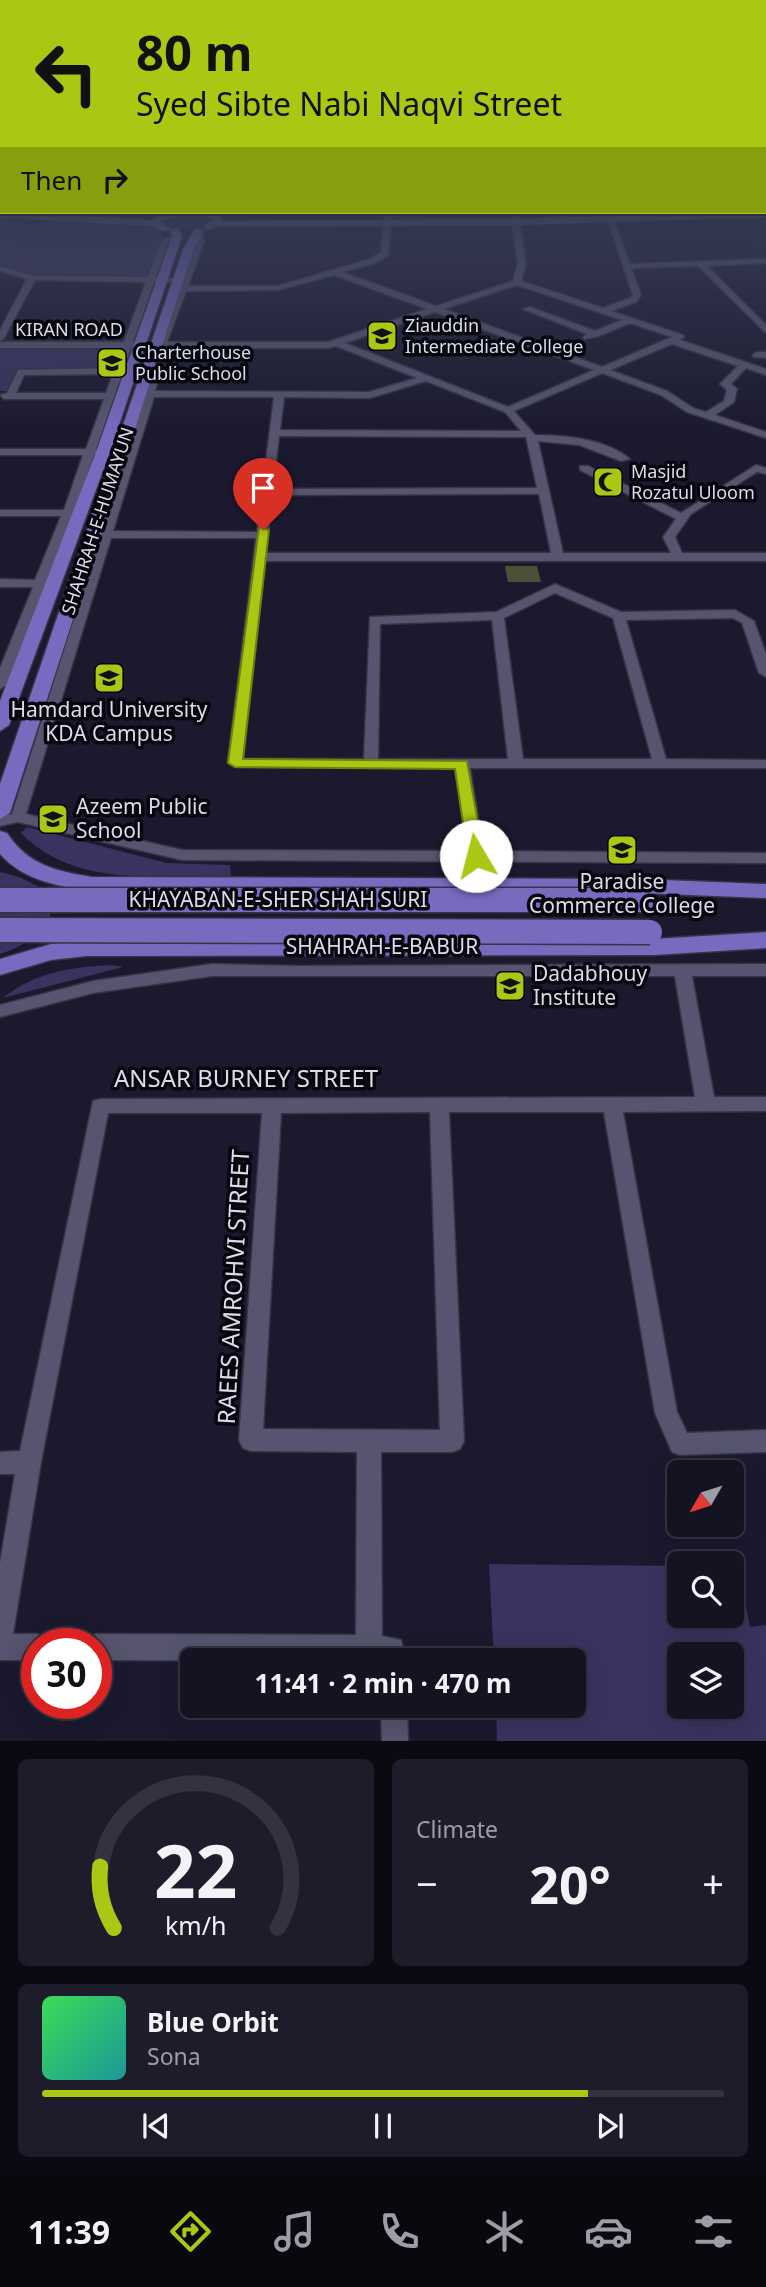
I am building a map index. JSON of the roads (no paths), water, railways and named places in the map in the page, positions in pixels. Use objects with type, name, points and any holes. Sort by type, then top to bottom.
[{"type":"main road","name":"SHAHRAH-E-HUMAYUN","points":[[0,725],[10,665],[74,513],[159,271]]},
{"type":"main road","name":"SHAHRAH-E-HUMAYUN","points":[[0,813],[99,534],[184,271]]},
{"type":"main road","points":[[10,665],[50,666]]},
{"type":"main road","points":[[0,838],[5,848],[29,871],[54,883],[63,899],[62,918],[51,937],[34,950],[2,964]]},
{"type":"main road","points":[[0,864],[92,884],[626,886],[766,892]]},
{"type":"main road","name":"KHAYABAN-E-SHER SHAH SURI","points":[[0,900],[642,900],[766,892]]},
{"type":"main road","name":"KHAYABAN-E-SHER SHAH SURI","points":[[0,930],[766,934]]},
{"type":"main road","name":"SHAHRAH-E-BABUR","points":[[2,964],[87,948],[654,947],[766,940]]},
{"type":"street","points":[[10,271],[32,278],[155,280],[181,285],[278,288],[335,271]]},
{"type":"street","points":[[517,282],[520,271]]},
{"type":"street","points":[[603,311],[633,300],[637,295],[630,271]]},
{"type":"street","points":[[708,271],[766,330]]},
{"type":"street","points":[[330,273],[599,373],[664,393],[675,398],[679,405],[706,416],[764,431]]},
{"type":"street","points":[[0,338],[32,278]]},
{"type":"street","points":[[162,345],[338,343],[517,282],[680,337],[508,410]]},
{"type":"street","points":[[18,817],[99,534],[150,394],[181,285]]},
{"type":"street","points":[[550,301],[561,297]]},
{"type":"street","points":[[515,313],[538,305]]},
{"type":"street","points":[[527,309],[596,334]]},
{"type":"street","points":[[583,339],[630,320]]},
{"type":"street","points":[[673,341],[766,372]]},
{"type":"street","points":[[338,343],[508,410],[530,436],[544,491],[553,570],[619,616],[735,614],[743,617],[748,621],[766,673]]},
{"type":"street","name":"KIRAN ROAD","points":[[0,345],[133,345]]},
{"type":"street","points":[[0,452],[96,452],[118,371],[133,345]]},
{"type":"street","points":[[706,416],[729,402],[732,389],[726,384],[743,366]]},
{"type":"street","points":[[5,396],[21,372],[118,371]]},
{"type":"street","points":[[150,394],[377,394],[426,378]]},
{"type":"street","points":[[279,395],[235,763],[766,764]]},
{"type":"street","points":[[5,396],[110,396]]},
{"type":"street","points":[[274,433],[566,437],[603,448],[625,459]]},
{"type":"street","points":[[584,468],[683,518]]},
{"type":"street","points":[[678,557],[669,537],[683,518],[713,494],[752,471],[766,471]]},
{"type":"street","points":[[268,492],[544,491]]},
{"type":"street","points":[[0,513],[74,513]]},
{"type":"street","points":[[99,534],[263,535]]},
{"type":"street","points":[[260,557],[553,570],[678,557],[766,557]]},
{"type":"street","points":[[371,765],[374,620],[498,616],[553,570]]},
{"type":"street","points":[[0,583],[45,584]]},
{"type":"street","points":[[498,616],[516,764]]},
{"type":"street","points":[[619,616],[660,764]]},
{"type":"street","points":[[0,685],[10,665]]},
{"type":"street","points":[[462,764],[476,856]]},
{"type":"street","points":[[0,821],[18,817],[182,855],[766,858]]},
{"type":"street","points":[[0,1011],[93,986],[212,970],[766,970]]},
{"type":"street","points":[[682,971],[706,1104]]},
{"type":"street","name":"ANSAR BURNEY STREET","points":[[0,1638],[29,1462],[100,1106],[766,1104]]},
{"type":"street","name":"RAEES AMROHVI STREET","points":[[272,1105],[251,1440],[452,1441],[439,1105]]},
{"type":"street","points":[[612,1105],[666,1413],[680,1444],[766,1441]]},
{"type":"street","points":[[112,1647],[369,1648],[369,1441]]},
{"type":"street","points":[[0,1463],[29,1462]]},
{"type":"street","points":[[0,1647],[21,1647]]},
{"type":"street","points":[[394,1718],[395,1741]]},
{"type":"place","name":"Ziauddin Intermediate College","points":[[382,336]]},
{"type":"place","name":"Charterhouse Public School","points":[[112,363]]},
{"type":"place","name":"Masjid Rozatul Uloom","points":[[608,482]]},
{"type":"place","name":"Hamdard University KDA Campus","points":[[109,678]]},
{"type":"place","name":"Azeem Public School","points":[[53,819]]},
{"type":"place","name":"Paradise Commerce College","points":[[622,850]]},
{"type":"place","name":"Dadabhouy Institute","points":[[510,986]]}]
